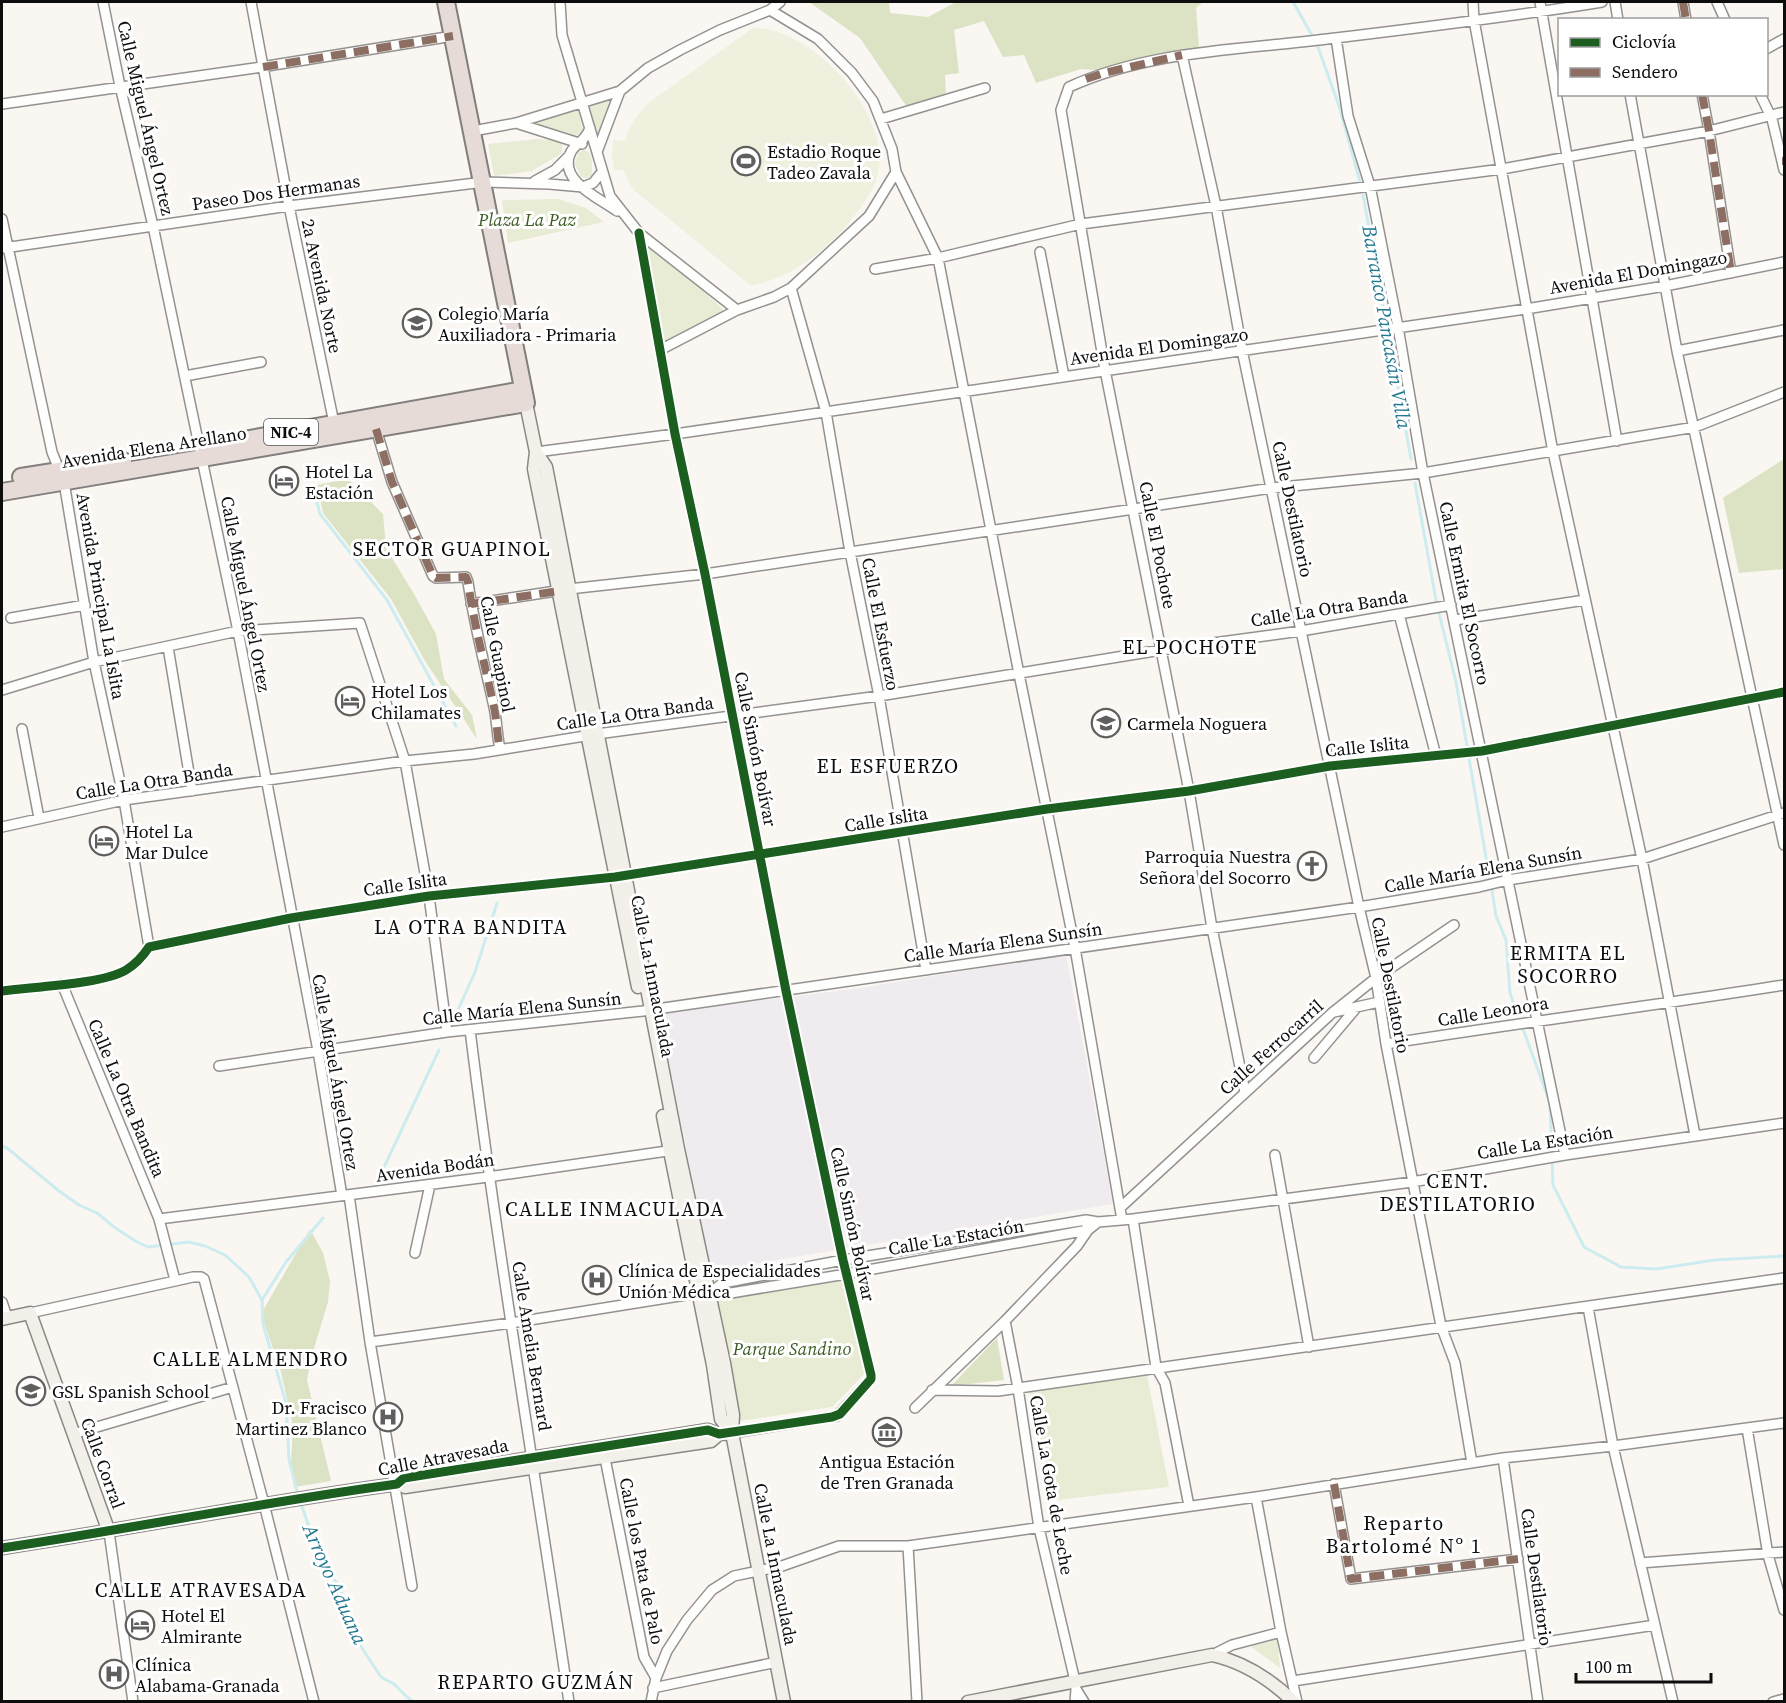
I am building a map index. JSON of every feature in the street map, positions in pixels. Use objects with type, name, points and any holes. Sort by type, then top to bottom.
[{"type":"highway","points":[[446,2],[484,182],[524,396]]},
{"type":"highway","name":"Avenida Elena Arellano","points":[[2,492],[62,477],[524,396]]},
{"type":"highway","name":"Avenida Elena Arellano","points":[[335,430],[376,429],[410,417]]},
{"type":"highway","name":"Avenida Elena Arellano","points":[[2,481],[62,477]]},
{"type":"main road","name":"Calle La Inmaculada","points":[[524,396],[536,452],[546,467],[564,590],[619,876],[673,1150],[706,1292],[718,1364],[733,1415],[732,1433],[784,1701]]},
{"type":"main road","points":[[4,1318],[30,1313]]},
{"type":"main road","name":"Calle Corral","points":[[30,1313],[109,1532]]},
{"type":"main road","name":"Calle Atravesada","points":[[2,1548],[327,1494],[395,1484],[405,1487],[463,1474],[664,1443],[711,1441],[719,1434],[732,1433]]},
{"type":"main road","points":[[968,1701],[1076,1685],[1212,1655],[1227,1659],[1261,1675],[1296,1701]]},
{"type":"street","name":"Calle Miguel Ángel Ortez","points":[[103,2],[153,226],[238,631],[345,1196],[412,1586]]},
{"type":"street","name":"2a Avenida Norte","points":[[251,2],[289,206],[335,430]]},
{"type":"street","points":[[560,2],[562,35],[610,196],[639,232],[737,310]]},
{"type":"street","points":[[473,131],[516,123],[620,91],[648,68],[680,50],[720,30],[770,10],[780,2]]},
{"type":"street","points":[[1473,2],[1474,20],[1553,452],[1642,859],[1695,1135]]},
{"type":"street","points":[[1182,54],[1336,38],[1474,20],[1541,7],[1602,2]]},
{"type":"street","points":[[1615,2],[1618,18]]},
{"type":"street","points":[[1683,2],[1686,18]]},
{"type":"street","points":[[1717,2],[1724,18]]},
{"type":"street","points":[[1541,7],[1617,441]]},
{"type":"street","points":[[770,10],[818,39],[852,73],[873,101],[892,149],[896,172],[938,258],[1075,948],[1122,1220]]},
{"type":"street","points":[[2,104],[263,67],[453,36]]},
{"type":"street","name":"Calle Ermita El Socorro","points":[[1336,38],[1348,116],[1370,186],[1423,473],[1455,620],[1477,751],[1508,880],[1563,1156]]},
{"type":"street","points":[[1768,48],[1785,39]]},
{"type":"street","name":"Calle El Pochote","points":[[1182,54],[1104,73],[1077,83],[1069,87],[1061,110],[1105,370],[1189,791],[1212,928],[1245,1092]]},
{"type":"street","name":"Calle Destilatorio","points":[[1182,54],[1216,206],[1242,350],[1359,907],[1376,978],[1412,1182],[1441,1326],[1455,1363],[1472,1463]]},
{"type":"street","points":[[881,119],[985,88]]},
{"type":"street","points":[[597,152],[620,91]]},
{"type":"street","points":[[1630,96],[1677,351],[1753,698],[1781,814],[1785,845]]},
{"type":"street","points":[[1702,96],[1731,273]]},
{"type":"street","points":[[1761,96],[1770,116],[1784,164]]},
{"type":"street","points":[[875,269],[938,258],[1081,224],[1502,169],[1709,131],[1785,112]]},
{"type":"street","points":[[516,123],[590,146],[597,152]]},
{"type":"street","points":[[530,183],[555,170],[588,134],[590,128]]},
{"type":"street","points":[[569,155],[570,175],[576,183],[624,215]]},
{"type":"street","points":[[583,187],[593,183],[602,172]]},
{"type":"street","points":[[660,350],[737,310],[774,297],[791,288],[868,216],[896,172]]},
{"type":"street","name":"Paseo Dos Hermanas","points":[[4,248],[289,206],[484,182],[583,187]]},
{"type":"street","name":"Avenida Principal La Islita","points":[[2,219],[4,248],[52,452],[62,477],[94,662],[124,800],[149,947]]},
{"type":"street","name":"Calle Simón Bolívar","points":[[639,232],[675,434],[705,574],[786,991],[846,1274],[871,1375]]},
{"type":"street","points":[[1040,252],[1064,376]]},
{"type":"street","name":"Avenida El Domingazo","points":[[536,452],[675,434],[1526,309],[1665,286],[1785,262]]},
{"type":"street","name":"Calle El Esfuerzo","points":[[791,288],[826,412],[850,552],[879,696],[926,970]]},
{"type":"street","points":[[1677,351],[1785,330]]},
{"type":"street","points":[[185,376],[261,362]]},
{"type":"street","points":[[471,604],[564,590],[705,574],[1272,488],[1423,473],[1695,427],[1785,392]]},
{"type":"street","name":"Calle Guapinol","points":[[376,429],[392,482],[433,576],[436,578],[466,577],[468,582],[495,711],[495,725],[500,749]]},
{"type":"street","points":[[1455,620],[1585,600]]},
{"type":"street","points":[[11,618],[85,604]]},
{"type":"street","name":"Calle La Otra Banda","points":[[3,826],[124,800],[405,761],[474,754],[592,735],[879,696],[1161,650],[1301,631],[1451,605]]},
{"type":"street","points":[[1399,614],[1436,756]]},
{"type":"street","points":[[2,690],[94,662],[238,631],[360,623],[405,761],[429,896],[447,1032]]},
{"type":"street","points":[[168,647],[192,791]]},
{"type":"street","name":"Calle Islita","points":[[149,947],[291,918],[429,896],[619,876],[1047,809],[1189,791],[1330,766],[1462,754],[1785,692]]},
{"type":"street","points":[[22,729],[39,818]]},
{"type":"street","name":"Calle María Elena Sunsín","points":[[219,1066],[447,1032],[647,1011],[1359,907],[1642,859],[1781,814]]},
{"type":"street","name":"Calle Ferrocarril","points":[[1121,1207],[1332,1013],[1376,978],[1454,925]]},
{"type":"street","points":[[2,991],[109,976],[126,970],[139,960],[149,947]]},
{"type":"street","name":"Calle La Otra Bandita","points":[[62,984],[160,1222],[175,1280]]},
{"type":"street","name":"Calle Leonora","points":[[1386,1044],[1785,985]]},
{"type":"street","points":[[1332,1013],[1379,1002]]},
{"type":"street","points":[[1314,1058],[1357,1007]]},
{"type":"street","name":"Calle Amelia Bernard","points":[[470,1030],[488,1177],[569,1701]]},
{"type":"street","name":"Calle La Estación","points":[[370,1342],[511,1323],[706,1292],[725,1294],[991,1247],[1098,1222],[1412,1182],[1540,1159],[1785,1123]]},
{"type":"street","name":"Avenida Bodán","points":[[160,1222],[673,1150]]},
{"type":"street","points":[[1275,1155],[1309,1347]]},
{"type":"street","points":[[415,1253],[430,1185]]},
{"type":"street","points":[[1133,1219],[1156,1367],[1166,1383],[1190,1506]]},
{"type":"street","points":[[915,1408],[1005,1321],[1077,1246],[1087,1225]]},
{"type":"street","name":"Calle La Estación","points":[[706,1292],[723,1283],[843,1260],[990,1235],[1087,1225]]},
{"type":"street","points":[[990,1235],[991,1247]]},
{"type":"street","points":[[914,1248],[917,1261]]},
{"type":"street","points":[[30,1313],[175,1280],[201,1277],[204,1279],[314,1701]]},
{"type":"street","points":[[932,1390],[1018,1388],[1785,1278]]},
{"type":"street","points":[[2,1302],[4,1318]]},
{"type":"street","points":[[1588,1307],[1613,1446],[1673,1701]]},
{"type":"street","name":"Calle La Gota de Leche","points":[[1005,1321],[1018,1388],[1039,1528],[1076,1685],[1084,1701]]},
{"type":"street","name":"Calle Atravesada","points":[[732,1433],[837,1416],[871,1375]]},
{"type":"street","points":[[73,1434],[233,1387]]},
{"type":"street","points":[[651,1701],[656,1678],[668,1651],[687,1620],[712,1590],[734,1576],[782,1566],[839,1546],[908,1545],[1039,1528],[1503,1458],[1785,1423]]},
{"type":"street","points":[[1747,1428],[1768,1555],[1785,1610]]},
{"type":"street","name":"Calle los Pata de Palo","points":[[604,1453],[644,1658],[656,1678]]},
{"type":"street","name":"Calle Destilatorio","points":[[1503,1458],[1538,1701]]},
{"type":"street","points":[[1334,1484],[1351,1579],[1518,1559]]},
{"type":"street","points":[[1256,1497],[1296,1701]]},
{"type":"street","name":"Calle Corral","points":[[109,1532],[133,1701]]},
{"type":"street","points":[[908,1545],[917,1701]]},
{"type":"street","points":[[1640,1563],[1785,1552]]},
{"type":"street","points":[[1293,1681],[1655,1625]]},
{"type":"street","points":[[1212,1655],[1232,1645],[1281,1632]]},
{"type":"street","points":[[653,1688],[777,1662]]},
{"type":"street","name":"Calle La Gota de Leche","points":[[1075,1701],[1076,1685]]},
{"type":"street","points":[[1773,1701],[1785,1699]]},
{"type":"shaded area","points":[[1066,954],[1113,1204],[711,1271],[659,1013],[861,988]]},
{"type":"green space","points":[[809,2],[889,2],[890,13],[928,17],[956,2],[1203,2],[1196,8],[1199,47],[1108,71],[1081,69],[1036,83],[1024,55],[1003,57],[984,21],[954,30],[959,73],[945,75],[946,99],[907,107],[860,38]]},
{"type":"green space","name":"Estadio Roque Tadeo Zavala","points":[[753,28],[775,31],[798,41],[841,76],[858,98],[871,121],[878,145],[879,167],[871,191],[841,232],[800,266],[751,286],[635,191],[623,169],[614,171],[612,157],[613,140],[625,141],[634,121],[647,104]]},
{"type":"green space","points":[[611,95],[600,134],[597,134],[594,132],[586,106]]},
{"type":"green space","points":[[571,108],[578,109],[583,130],[574,137],[533,123]]},
{"type":"green space","name":"Plaza La Paz","points":[[538,139],[557,141],[562,144],[562,153],[532,171],[494,176],[488,144]]},
{"type":"green space","name":"Plaza La Paz","points":[[584,150],[589,152],[592,160],[592,175],[587,178],[581,177],[575,164],[578,153]]},
{"type":"green space","name":"Plaza La Paz","points":[[558,199],[586,208],[604,222],[508,243],[502,200]]},
{"type":"green space","points":[[639,233],[725,311],[662,349]]},
{"type":"green space","points":[[1784,459],[1784,569],[1739,573],[1723,498]]},
{"type":"green space","points":[[348,479],[383,514],[386,548],[436,634],[444,679],[472,715],[477,739],[425,661],[391,599],[323,513],[317,485]]},
{"type":"green space","points":[[310,1229],[323,1253],[330,1281],[328,1302],[311,1358],[307,1380],[331,1481],[294,1487],[291,1462],[293,1426],[280,1368],[261,1314]]},
{"type":"green space","name":"Parque Sandino","points":[[842,1275],[866,1372],[832,1407],[740,1421],[714,1298]]},
{"type":"green space","points":[[997,1338],[1004,1380],[951,1386]]},
{"type":"green space","points":[[1146,1370],[1169,1487],[1048,1501],[1029,1389]]},
{"type":"green space","points":[[1277,1637],[1280,1668],[1249,1645]]},
{"type":"waterway","name":"Barranco Pancasán Villa","points":[[1293,2],[1313,37]]},
{"type":"waterway","name":"Barranco Pancasán Villa","points":[[1317,44],[1340,109],[1360,182]]},
{"type":"waterway","name":"Barranco Pancasán Villa","points":[[1363,195],[1411,459]]},
{"type":"waterway","name":"Barranco Pancasán Villa","points":[[1415,483],[1436,600]]},
{"type":"waterway","points":[[314,491],[320,514],[387,600],[456,726]]},
{"type":"waterway","name":"Barranco Pancasán Villa","points":[[1439,613],[1456,682],[1489,875]]},
{"type":"waterway","name":"Barranco Pancasán Villa","points":[[1492,890],[1496,916],[1506,940],[1510,993],[1516,1010]]},
{"type":"waterway","points":[[453,1021],[475,972],[497,903]]},
{"type":"waterway","name":"Barranco Pancasán Villa","points":[[1522,1026],[1550,1103],[1553,1185],[1584,1247],[1621,1267],[1656,1269],[1715,1260],[1784,1256]]},
{"type":"waterway","points":[[379,1178],[439,1050]]},
{"type":"waterway","name":"Arroyo Aduana","points":[[2,1146],[59,1191],[79,1205],[97,1213],[137,1242],[148,1247],[189,1242],[205,1246],[225,1255],[249,1277],[262,1300],[263,1324],[286,1403],[289,1460],[298,1495]]},
{"type":"waterway","points":[[262,1300],[286,1262],[323,1218]]},
{"type":"waterway","name":"Arroyo Aduana","points":[[300,1501],[322,1564],[337,1583],[346,1602],[358,1642],[381,1677],[394,1684],[414,1702]]},
{"type":"marked path","points":[[1683,2],[1686,18]]},
{"type":"marked path","points":[[263,67],[453,36]]},
{"type":"marked path","points":[[1086,79],[1182,55]]},
{"type":"marked path","points":[[1702,96],[1731,273]]},
{"type":"marked path","points":[[376,429],[392,482],[433,576],[436,578],[466,577],[468,582],[494,707],[500,749]]},
{"type":"marked path","points":[[471,604],[559,591]]},
{"type":"marked path","points":[[1334,1484],[1351,1579],[1518,1559]]},
{"type":"cycle path","points":[[2,1548],[397,1484],[404,1478],[708,1430],[719,1434],[832,1417],[840,1414],[871,1379],[843,1260],[786,991],[705,574],[675,434],[639,233]]},
{"type":"cycle path","points":[[2,991],[101,979],[130,968],[149,947],[291,918],[429,896],[615,877],[1047,809],[1189,791],[1330,766],[1482,751],[1784,692]]},
{"type":"place","name":"Estadio Roque Tadeo Zavala","points":[[746,161]]},
{"type":"place","name":"Colegio María Auxiliadora - Primaria","points":[[417,323]]},
{"type":"place","name":"Hotel La Estación","points":[[284,481]]},
{"type":"place","name":"Hotel Los Chilamates","points":[[350,701]]},
{"type":"place","name":"Carmela Noguera","points":[[1106,723]]},
{"type":"place","name":"Hotel La Mar Dulce","points":[[104,841]]},
{"type":"place","name":"Parroquia Nuestra Señora del Socorro","points":[[1312,866]]},
{"type":"place","name":"Clínica de Especialidades Unión Médica","points":[[597,1280]]},
{"type":"place","name":"GSL Spanish School","points":[[31,1391]]},
{"type":"place","name":"Dr. Fracisco Martinez Blanco","points":[[388,1417]]},
{"type":"place","name":"Antigua Estación de Tren Granada","points":[[887,1432]]},
{"type":"place","name":"Hotel El Almirante","points":[[140,1625]]},
{"type":"place","name":"Clínica Alabama-Granada","points":[[114,1674]]},
{"type":"district","name":"SECTOR GUAPINOL","points":[[452,549]]},
{"type":"district","name":"EL POCHOTE","points":[[1190,647]]},
{"type":"district","name":"EL ESFUERZO","points":[[888,766]]},
{"type":"district","name":"LA OTRA BANDITA","points":[[471,927]]},
{"type":"district","name":"ERMITA EL SOCORRO","points":[[1568,964]]},
{"type":"district","name":"CENT. DESTILATORIO","points":[[1458,1192]]},
{"type":"district","name":"CALLE INMACULADA","points":[[615,1209]]},
{"type":"district","name":"CALLE ALMENDRO","points":[[251,1359]]},
{"type":"district","name":"Reparto Bartolomé Nº 1","points":[[1404,1534]]},
{"type":"district","name":"CALLE ATRAVESADA","points":[[201,1590]]},
{"type":"district","name":"REPARTO GUZMÁN","points":[[536,1682]]}]
